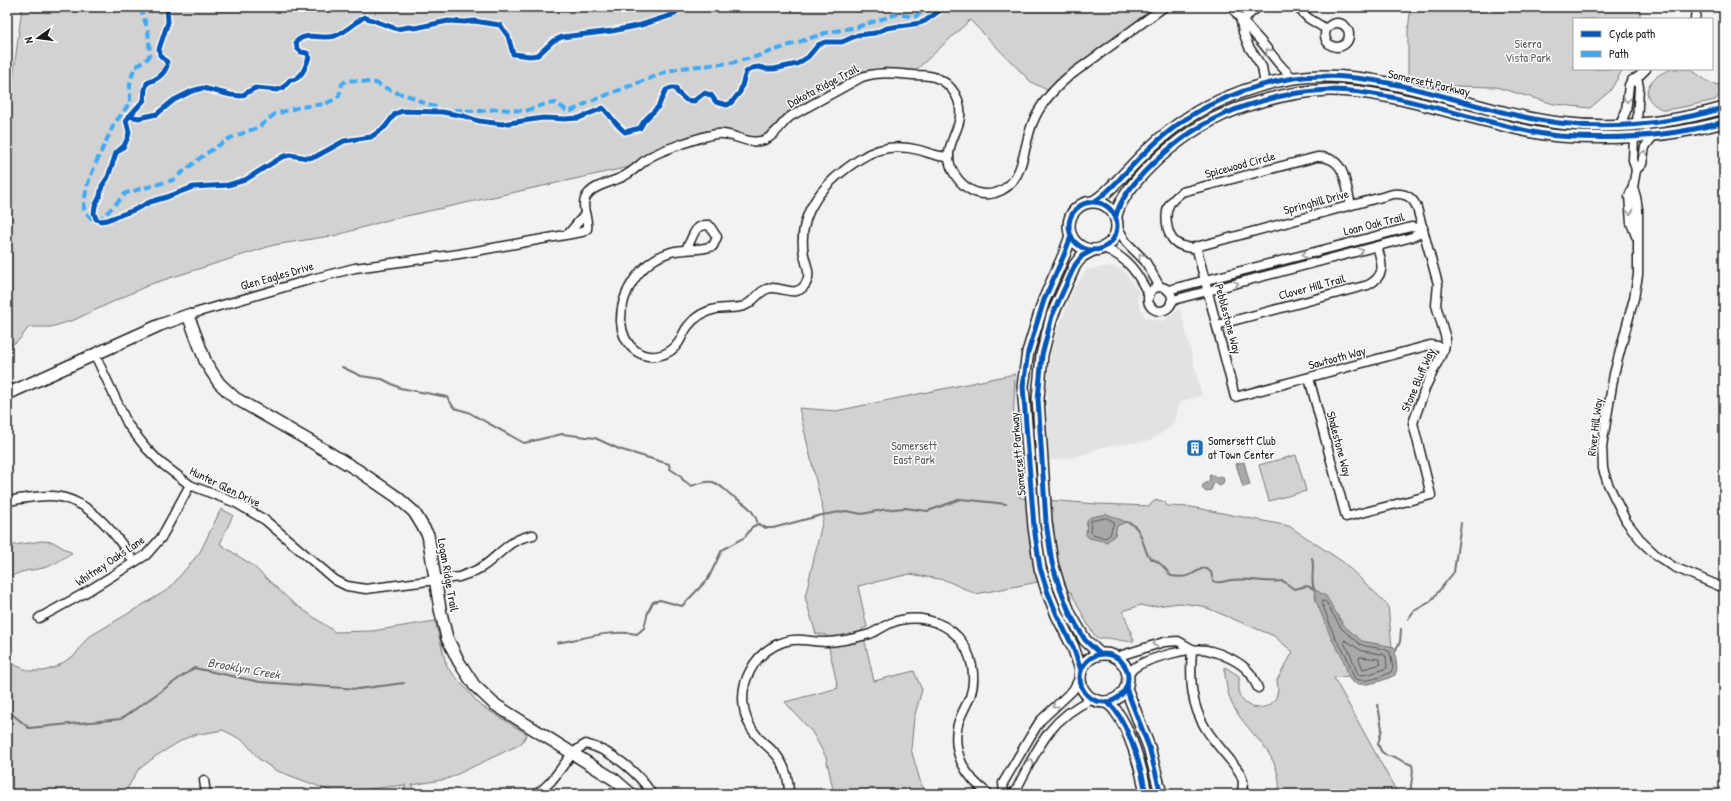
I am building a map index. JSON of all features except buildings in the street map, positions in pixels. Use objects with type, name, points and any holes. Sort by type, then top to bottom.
[{"type":"main road","name":"Somersett Parkway","points":[[1095,201],[1111,189],[1144,154],[1180,122],[1209,106],[1247,90],[1295,79],[1321,76],[1351,77],[1559,123],[1620,125],[1637,124],[1685,118],[1724,109]]},
{"type":"main road","name":"Somersett Parkway","points":[[1116,216],[1118,207],[1124,196],[1148,169],[1185,136],[1202,124],[1248,105],[1276,97],[1304,92],[1335,90],[1379,95],[1511,127],[1559,136],[1653,136],[1687,131],[1724,122]]},
{"type":"main road","points":[[1634,137],[1649,130],[1705,119],[1724,109]]},
{"type":"main road","points":[[1582,136],[1594,131],[1620,131],[1637,124]]},
{"type":"main road","points":[[1095,201],[1107,206],[1116,216],[1118,228],[1114,240],[1104,248],[1093,250],[1080,246],[1071,236],[1069,228],[1073,212],[1083,204],[1095,201]]},
{"type":"main road","name":"Somersett Parkway","points":[[1071,236],[1044,300],[1028,352],[1024,386],[1034,527],[1040,568],[1054,610],[1073,647],[1081,674]]},
{"type":"main road","name":"Somersett Parkway","points":[[1093,250],[1082,256],[1075,264],[1052,316],[1042,355],[1038,399],[1046,522],[1052,563],[1070,614],[1085,640],[1100,654]]},
{"type":"main road","name":"Glen Eagles Drive","points":[[7,394],[160,325],[188,315]]},
{"type":"main road","name":"Logan Ridge Trail","points":[[188,315],[206,363],[219,382],[235,398],[314,443],[359,471],[397,497],[414,512],[428,535],[447,638],[459,662],[474,685],[494,704],[573,752],[615,780],[630,793]]},
{"type":"main road","points":[[1146,794],[1137,759],[1115,709],[1106,702],[1092,699],[1083,690],[1081,674],[1089,660],[1100,654],[1116,657],[1125,666],[1127,683],[1149,747],[1161,794]]},
{"type":"main road","points":[[1106,702],[1118,698],[1127,683]]},
{"type":"street","points":[[685,250],[670,252],[657,258],[638,275],[626,293],[621,314],[623,335],[631,348],[645,356],[658,356],[671,351],[695,319],[710,311],[744,306],[768,288],[794,292],[803,287],[809,276],[802,244],[803,228],[808,212],[821,190],[862,158],[873,152],[895,147],[908,148],[936,156],[949,157],[953,172],[968,189],[985,194],[993,194],[1006,189],[1017,176],[1027,136],[1036,114],[1053,90],[1068,77],[1164,7]]},
{"type":"street","points":[[1232,7],[1241,21],[1287,73],[1295,79]]},
{"type":"street","points":[[1241,21],[1258,7]]},
{"type":"street","points":[[1297,7],[1308,18],[1326,29]]},
{"type":"street","points":[[1695,18],[1697,7]]},
{"type":"street","points":[[1241,21],[1243,32],[1249,47],[1262,67],[1265,85]]},
{"type":"street","points":[[1620,125],[1626,112],[1629,85],[1632,80],[1637,78],[1645,70]]},
{"type":"street","name":"Dakota Ridge Trail","points":[[569,233],[582,232],[587,229],[588,224],[584,214],[585,200],[591,191],[626,176],[655,154],[716,134],[727,135],[750,142],[764,140],[774,134],[791,116],[862,78],[873,74],[929,76],[941,80],[951,88],[958,100],[960,114],[959,124],[950,148],[949,157]]},
{"type":"street","points":[[1637,78],[1639,87],[1637,124]]},
{"type":"street","name":"River Hill Way","points":[[1636,170],[1642,164],[1645,148],[1653,136]]},
{"type":"street","name":"River Hill Way","points":[[1634,137],[1633,160],[1636,170],[1633,187],[1638,209],[1637,287],[1614,374],[1603,439],[1603,469],[1608,484],[1626,521],[1643,543],[1657,556],[1674,567],[1724,588]]},
{"type":"street","name":"Spicewood Circle","points":[[1196,246],[1185,247],[1174,241],[1167,223],[1168,206],[1175,197],[1182,192],[1317,157],[1324,157],[1331,158],[1341,168],[1351,205]]},
{"type":"street","name":"Springhill Drive","points":[[1196,246],[1393,194],[1405,195],[1412,198],[1423,228]]},
{"type":"street","name":"Dakota Ridge Trail","points":[[569,233],[584,214]]},
{"type":"street","name":"Loan Oak Trail","points":[[1164,288],[1205,280],[1411,227],[1423,228]]},
{"type":"street","points":[[1118,228],[1126,242],[1145,261],[1164,288],[1171,295],[1171,302],[1164,310],[1157,310],[1149,303],[1149,296],[1152,290],[1164,288]]},
{"type":"street","name":"Loan Oak Trail","points":[[1171,302],[1412,237],[1418,234],[1423,228]]},
{"type":"street","name":"Stone Bluff Way","points":[[1346,517],[1431,495],[1413,423],[1426,386],[1444,348],[1446,339],[1436,305],[1438,284],[1423,228]]},
{"type":"street","name":"Glen Eagles Drive","points":[[188,315],[299,282],[355,268],[459,254],[569,233]]},
{"type":"street","name":"Pebblestone Way","points":[[1196,246],[1235,397]]},
{"type":"street","name":"Clover Hill Trail","points":[[1217,325],[1368,285],[1380,276],[1382,270],[1382,263],[1377,246]]},
{"type":"street","points":[[1104,248],[1124,258],[1141,281],[1149,296]]},
{"type":"street","name":"Sawtooth Way","points":[[1235,397],[1430,345],[1444,348]]},
{"type":"street","name":"Hunter Glen Drive","points":[[94,354],[128,425],[152,454],[190,485],[236,504],[265,520],[335,580],[347,586],[366,589],[459,577],[472,573],[485,566],[509,544],[533,535]]},
{"type":"street","name":"Shalestone Way","points":[[1309,378],[1346,517]]},
{"type":"street","name":"Whitney Oaks Lane","points":[[39,618],[83,594],[146,555],[161,538],[190,485]]},
{"type":"street","points":[[7,501],[49,496],[65,498],[76,502],[87,508],[114,533],[134,562]]},
{"type":"street","points":[[789,794],[788,781],[783,766],[773,751],[756,735],[746,717],[743,705],[743,691],[749,672],[761,655],[772,647],[784,642],[803,639],[830,642],[863,635],[901,620],[922,619],[941,625],[953,633],[962,643],[971,662],[973,676],[970,696],[958,725],[958,752],[968,775],[978,786],[989,794]]},
{"type":"street","points":[[1116,657],[1164,642],[1178,641],[1192,649]]},
{"type":"street","points":[[1192,649],[1190,682],[1195,707],[1207,730],[1240,774],[1242,781],[1242,794]]},
{"type":"street","points":[[1127,683],[1133,668],[1146,661],[1192,649],[1210,650],[1239,664],[1248,671],[1258,688]]},
{"type":"street","points":[[1004,794],[1003,784],[1040,721],[1073,690],[1081,674]]},
{"type":"street","points":[[1012,794],[1016,790],[1048,733],[1060,719],[1092,699]]},
{"type":"street","points":[[536,794],[556,777],[573,752],[586,744],[594,746],[617,760],[637,776],[652,794]]},
{"type":"street","points":[[204,780],[206,794]]},
{"type":"shaded area","points":[[1113,266],[1123,270],[1139,293],[1137,299],[1144,317],[1161,321],[1172,315],[1180,308],[1202,396],[1179,402],[1176,419],[1170,427],[1150,441],[1102,447],[1089,453],[1074,457],[1048,461],[1047,386],[1050,359],[1056,334],[1074,289],[1085,272],[1087,270]]},
{"type":"green space","points":[[22,7],[1158,7],[1047,90],[1031,82],[970,20],[915,71],[869,72],[761,139],[746,138],[725,131],[634,166],[388,220],[337,235],[274,245],[151,284],[74,320],[51,327],[29,327],[19,340],[7,348],[7,125]]},
{"type":"green space","name":"Sierra Vista Park","points":[[1407,7],[1640,7],[1640,18],[1573,18],[1573,70],[1622,70],[1610,91],[1590,108],[1554,104],[1496,87],[1408,85],[1408,31],[1410,13]]},
{"type":"green space","points":[[1671,70],[1691,70],[1710,83],[1724,86],[1724,91],[1715,100],[1664,110],[1655,105],[1649,99],[1647,93],[1648,87],[1652,81],[1665,72]]},
{"type":"green space","name":"Somersett East Park","points":[[1015,374],[1013,429],[1020,498],[1097,504],[1150,506],[1154,501],[1160,501],[1165,502],[1167,506],[1191,507],[1289,526],[1343,562],[1388,605],[1394,669],[1334,678],[1398,794],[1279,794],[1279,780],[1276,768],[1271,757],[1233,706],[1228,692],[1225,671],[1225,667],[1239,676],[1239,695],[1245,703],[1252,707],[1261,708],[1270,705],[1276,698],[1278,690],[1277,680],[1293,652],[1274,636],[1202,606],[1180,603],[1148,607],[1141,605],[1123,611],[1134,641],[1106,638],[1097,639],[1071,592],[1068,592],[1062,575],[1033,583],[976,594],[945,580],[910,574],[858,586],[867,627],[862,629],[874,681],[914,671],[922,690],[914,718],[911,749],[921,784],[928,794],[834,794],[826,757],[812,732],[785,702],[838,688],[826,635],[816,634],[805,597],[824,515],[799,408],[836,411]]},
{"type":"green space","points":[[1296,455],[1306,491],[1269,501],[1259,465]]},
{"type":"green space","points":[[221,509],[233,515],[220,544],[252,565],[292,602],[335,632],[372,631],[435,621],[447,667],[480,705],[527,734],[521,744],[447,779],[412,785],[413,794],[407,794],[405,785],[339,794],[275,770],[259,759],[244,741],[223,730],[194,735],[184,739],[156,756],[138,770],[124,794],[7,794],[7,660],[10,663],[29,671],[44,671],[56,667],[75,655],[87,638],[169,589],[200,552]]},
{"type":"green space","points":[[42,541],[53,542],[72,553],[50,566],[24,571],[15,574],[7,580],[7,546]]},
{"type":"water","points":[[1244,462],[1250,485],[1243,487],[1236,464]]},
{"type":"water","points":[[1210,474],[1217,477],[1222,476],[1224,480],[1223,484],[1220,486],[1215,483],[1211,490],[1206,492],[1202,488],[1203,485],[1209,481]]},
{"type":"water","points":[[1107,514],[1126,522],[1117,526],[1115,535],[1107,542],[1089,538],[1086,535],[1087,520],[1091,517]]},
{"type":"water","points":[[1314,589],[1326,596],[1344,626],[1362,641],[1394,647],[1397,651],[1395,652],[1397,669],[1395,675],[1366,684],[1354,683],[1350,680],[1342,656],[1332,640],[1316,601]]},
{"type":"waterway","points":[[342,367],[361,376],[382,379],[400,388],[447,397],[454,408],[468,412],[524,443],[562,434],[595,438],[619,449],[669,464],[670,469],[681,476],[682,479],[691,486],[711,482],[721,486],[751,510],[758,524]]},
{"type":"waterway","points":[[557,643],[597,635],[618,633],[637,634],[644,628],[648,612],[653,602],[660,600],[682,606],[708,579],[722,550],[745,537],[752,527],[758,524],[766,528],[773,528],[822,515],[846,511],[862,514],[905,508],[928,511],[961,499],[1006,504]]},
{"type":"waterway","points":[[1126,522],[1135,526],[1138,530],[1149,557],[1162,565],[1171,576],[1187,576],[1205,568],[1211,572],[1213,581],[1216,582],[1229,580],[1283,581],[1294,589],[1307,586],[1314,589]]},
{"type":"waterway","points":[[1408,619],[1414,611],[1430,602],[1454,572],[1461,523]]},
{"type":"waterway","points":[[1312,558],[1312,581],[1314,589]]},
{"type":"waterway","points":[[1396,649],[1400,642],[1401,629]]},
{"type":"waterway","name":"Brooklyn Creek","points":[[7,710],[29,728],[121,719],[194,668],[260,682],[358,689],[404,683]]},
{"type":"waterway","points":[[1378,705],[1382,729],[1378,744],[1381,751],[1387,756],[1395,757],[1412,765],[1413,772],[1411,794]]},
{"type":"marked path","points":[[140,7],[148,30],[150,54],[148,58],[134,68],[130,84],[130,103],[114,124],[87,186],[84,210],[91,218],[96,219],[103,217],[126,193],[173,180],[204,155],[230,138],[259,127],[275,114],[300,107],[325,104],[333,100],[339,96],[342,84],[347,80],[376,83],[394,92],[440,108]]},
{"type":"marked path","points":[[454,110],[481,111],[497,109],[525,111],[546,104],[556,103],[566,110],[571,111],[591,101],[666,72],[680,68],[730,63],[755,57],[825,33],[857,27],[897,14],[914,17],[932,7]]},
{"type":"cycle path","points":[[167,7],[168,22],[159,49],[160,55],[167,62],[167,66],[159,77],[147,83],[144,100],[126,120],[129,132],[128,137],[124,146],[116,153],[108,177],[102,186],[100,196],[95,206],[94,213],[96,219],[101,221],[193,187],[228,185],[245,180],[282,157],[290,155],[307,158],[315,157],[344,141],[371,137],[385,127],[395,114],[402,111],[442,112],[464,116],[479,121],[502,124],[543,118],[579,118],[603,108],[625,132],[640,128],[644,121],[658,107],[666,90],[671,88],[676,88],[677,92],[686,100],[694,101],[704,93],[711,95],[716,102],[727,105],[731,103],[740,92],[746,72],[752,68],[759,67],[774,69],[797,64],[808,57],[818,45],[825,42],[842,42],[858,35],[875,33],[887,28],[920,23],[945,7]]},
{"type":"cycle path","points":[[128,116],[139,118],[157,114],[174,100],[192,91],[203,88],[241,96],[255,88],[277,90],[283,88],[290,80],[294,80],[300,76],[309,57],[307,53],[301,52],[297,48],[296,42],[310,36],[335,36],[347,30],[364,17],[397,29],[409,27],[415,28],[448,21],[474,21],[500,25],[508,36],[513,54],[530,56],[538,55],[553,41],[562,37],[612,31],[641,25],[672,15],[683,7]]},
{"type":"cycle path","points":[[1095,201],[1109,190],[1156,142],[1197,112],[1221,100],[1249,89],[1294,78],[1323,76],[1383,82],[1530,118],[1580,125],[1601,126],[1642,124],[1684,118],[1724,108]]},
{"type":"cycle path","points":[[1116,216],[1124,198],[1145,171],[1180,140],[1201,126],[1236,109],[1270,99],[1303,92],[1328,90],[1368,93],[1410,101],[1542,134],[1559,136],[1601,138],[1642,136],[1683,131],[1724,122]]},
{"type":"cycle path","points":[[1088,202],[1098,202],[1110,209],[1117,221],[1117,226],[1117,231],[1110,243],[1098,250],[1088,250],[1080,246],[1073,239],[1069,231],[1069,221],[1073,213],[1080,206],[1088,202]]},
{"type":"cycle path","points":[[1071,236],[1044,300],[1028,352],[1023,386],[1034,527],[1040,568],[1048,593],[1073,647],[1081,670]]},
{"type":"cycle path","points":[[1093,250],[1082,256],[1075,265],[1052,316],[1042,355],[1038,399],[1046,522],[1052,563],[1070,614],[1085,640],[1100,654]]},
{"type":"cycle path","points":[[1104,654],[1113,656],[1121,661],[1126,669],[1128,678],[1126,687],[1121,695],[1113,700],[1104,702],[1095,700],[1087,695],[1082,687],[1080,678],[1082,669],[1087,661],[1095,656],[1104,654]]},
{"type":"cycle path","points":[[1126,688],[1149,747],[1161,794]]},
{"type":"cycle path","points":[[1106,702],[1113,708],[1126,728],[1142,773],[1146,794]]},
{"type":"place","name":"Somersett Club at Town Center","points":[[1195,448]]}]
